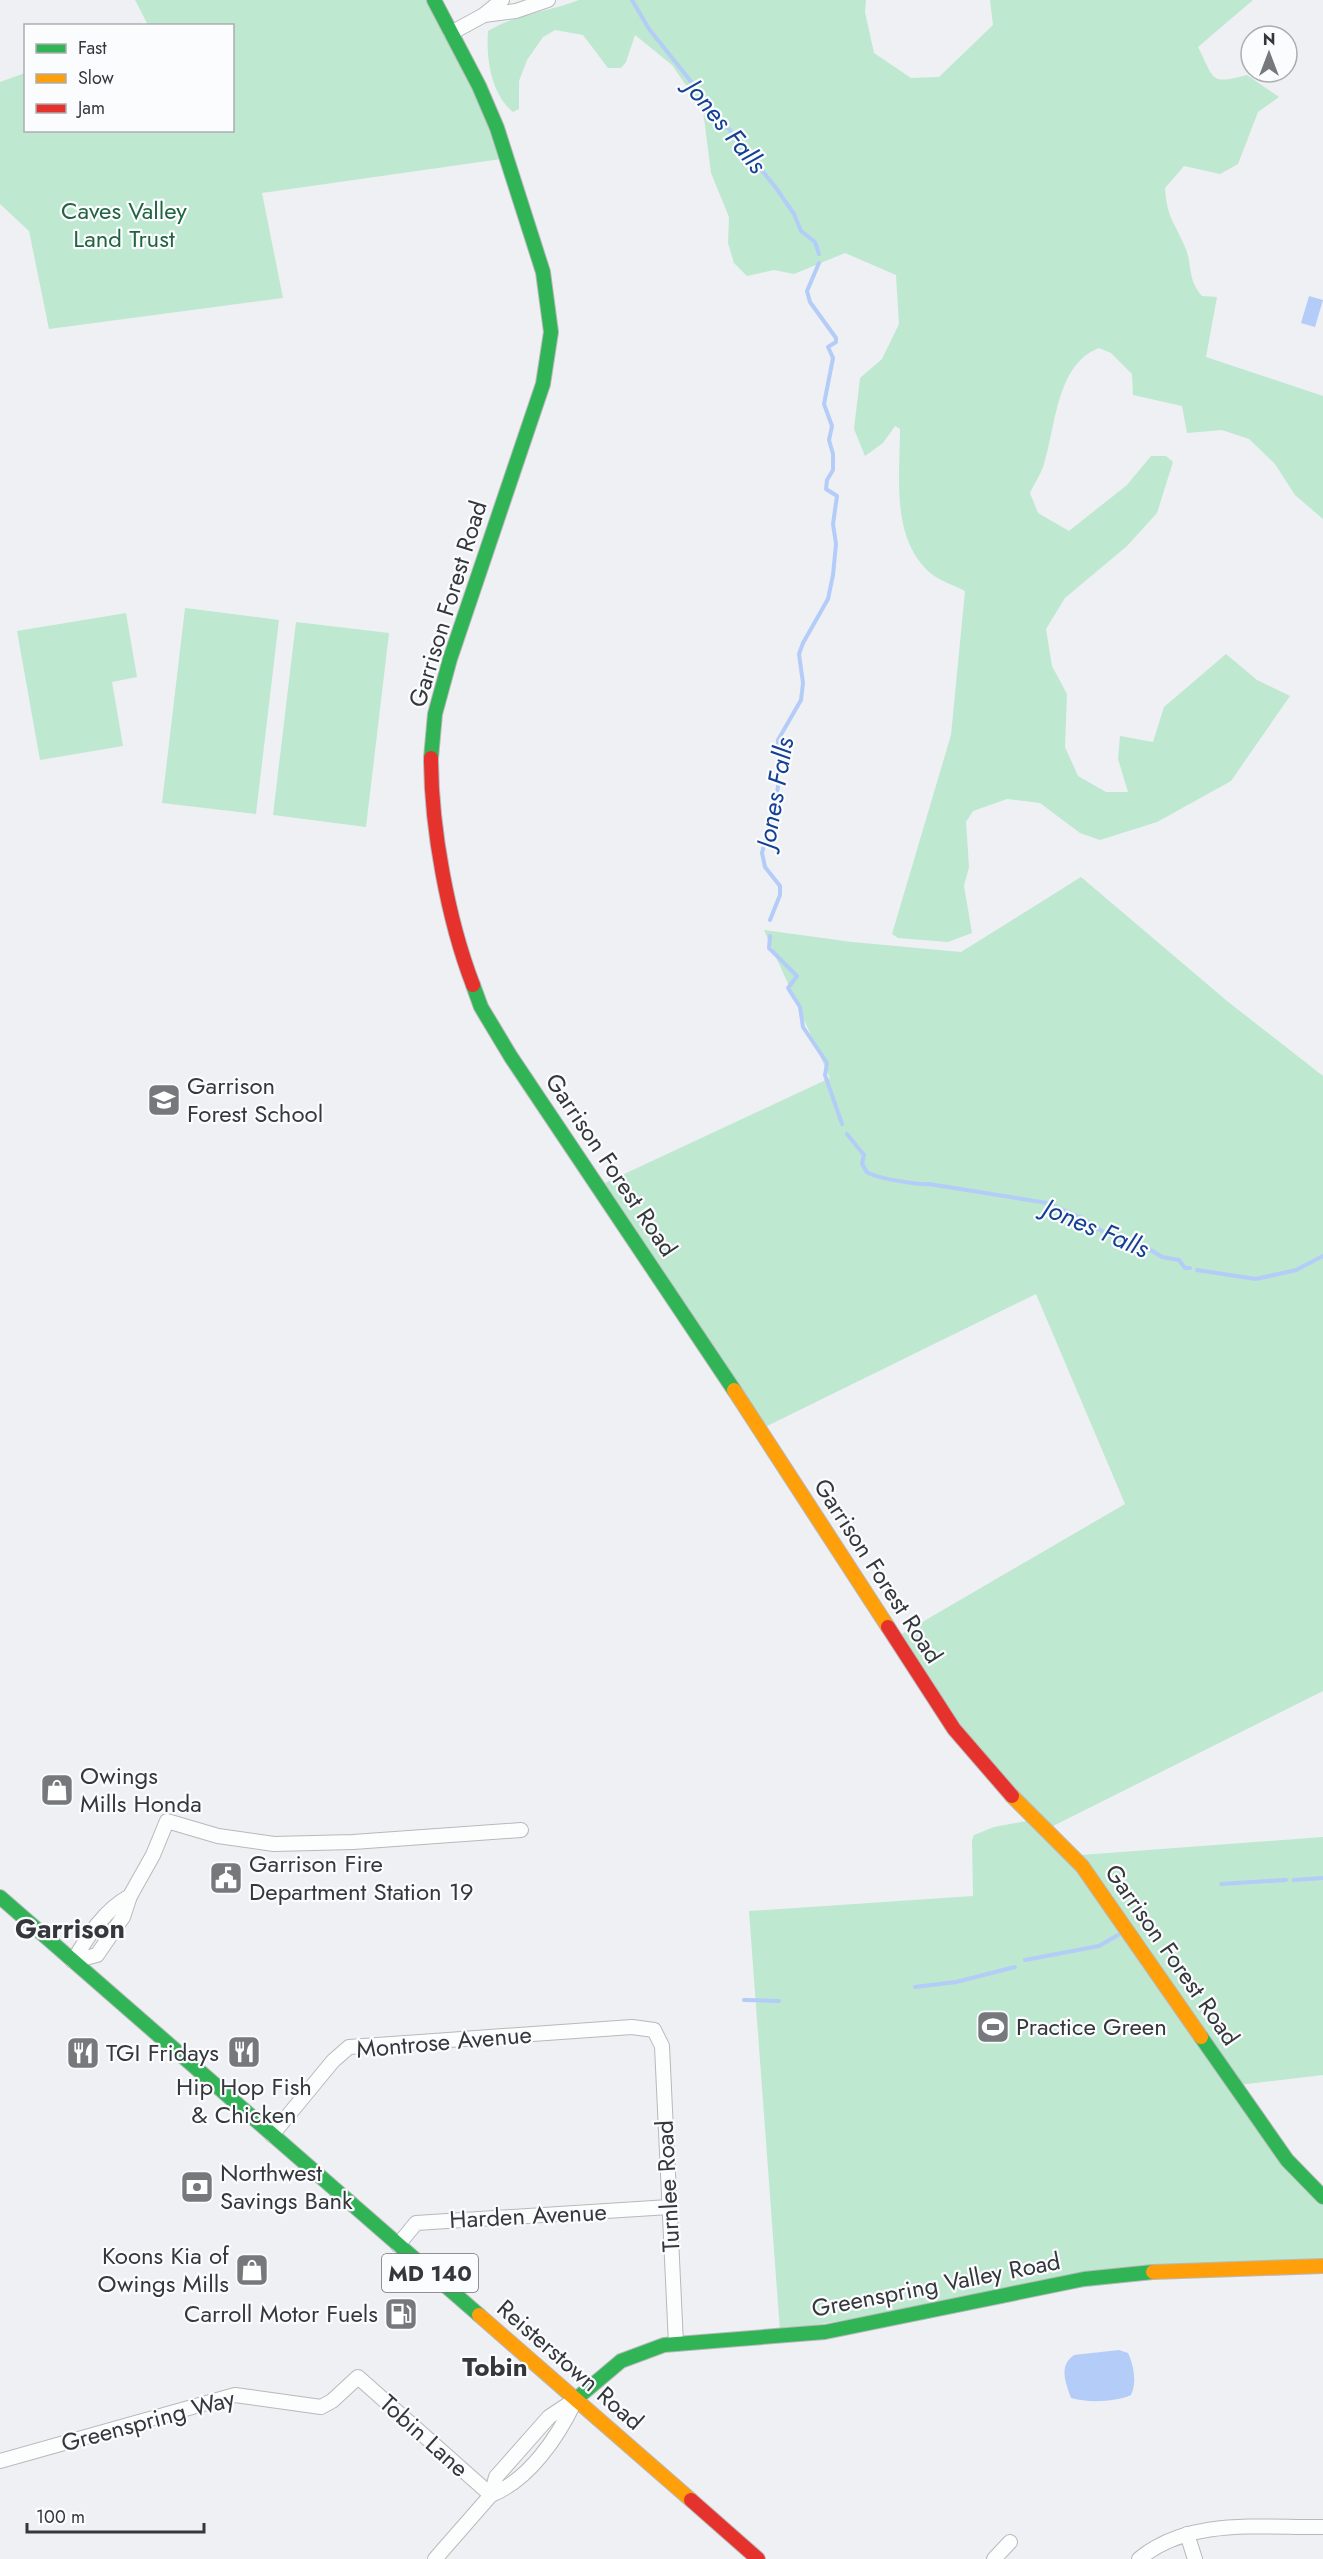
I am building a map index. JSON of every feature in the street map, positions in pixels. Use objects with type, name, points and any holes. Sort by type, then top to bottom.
[{"type":"main road","name":"Garrison Forest Road","points":[[434,0],[497,128],[534,238],[546,286],[550,332],[543,384],[446,669],[431,740],[431,787],[448,897],[464,962],[481,1007],[500,1039],[704,1343],[954,1729],[992,1776],[1082,1866],[1282,2153],[1323,2197]]},
{"type":"main road","name":"Reisterstown Road","points":[[0,1897],[758,2559]]},
{"type":"main road","name":"Greenspring Valley Road","points":[[576,2400],[603,2373],[629,2356],[676,2344],[835,2330],[1035,2287],[1094,2278],[1162,2271],[1323,2266]]},
{"type":"street","points":[[451,33],[484,15],[502,0]]},
{"type":"street","points":[[484,15],[516,11],[548,0]]},
{"type":"street","points":[[74,1961],[97,1955],[123,1917],[130,1896],[153,1854],[167,1821],[218,1836],[274,1844],[353,1842],[521,1830]]},
{"type":"street","name":"Montrose Avenue","points":[[272,2135],[333,2061],[349,2047],[632,2027],[654,2030]]},
{"type":"street","name":"Turnlee Road","points":[[654,2030],[662,2046],[676,2344]]},
{"type":"street","name":"Harden Avenue","points":[[398,2245],[417,2223],[669,2207]]},
{"type":"street","name":"Greenspring Way","points":[[0,2461],[222,2397],[249,2396],[321,2407],[332,2401],[358,2377]]},
{"type":"street","name":"Tobin Lane","points":[[358,2377],[491,2495]]},
{"type":"street","name":"Greenspring Valley Road","points":[[435,2559],[491,2495],[496,2477],[549,2417],[576,2400]]},
{"type":"street","points":[[1139,2559],[1170,2539],[1187,2534],[1218,2529],[1323,2527]]},
{"type":"street","points":[[1187,2534],[1195,2559]]},
{"type":"street","points":[[994,2559],[1010,2542]]},
{"type":"green space","name":"Caves Valley Land Trust","points":[[135,0],[428,0],[474,88],[501,159],[262,193],[283,298],[49,329],[29,231],[0,204],[0,82],[24,73],[24,132],[234,132],[234,24],[147,24]]},
{"type":"green space","points":[[579,0],[866,0],[865,12],[874,53],[911,78],[939,77],[993,25],[990,0],[1253,0],[1198,47],[1215,77],[1226,79],[1239,77],[1239,84],[1260,84],[1279,97],[1258,112],[1238,164],[1220,174],[1184,166],[1165,188],[1166,198],[1169,213],[1185,247],[1197,290],[1202,296],[1217,297],[1206,357],[1323,396],[1323,519],[1295,495],[1275,464],[1249,439],[1222,430],[1187,433],[1182,406],[1133,395],[1132,374],[1111,353],[1099,348],[1085,356],[1074,368],[1066,382],[1044,464],[1030,493],[1038,513],[1069,531],[1127,485],[1151,456],[1166,456],[1173,462],[1157,513],[1127,546],[1065,598],[1046,629],[1052,666],[1067,694],[1065,747],[1078,776],[1106,792],[1128,792],[1118,759],[1120,736],[1153,742],[1164,707],[1226,654],[1257,680],[1290,696],[1231,781],[1157,822],[1100,840],[1080,833],[1040,803],[1007,799],[973,811],[966,822],[969,867],[964,886],[972,933],[948,942],[898,938],[892,934],[951,735],[965,591],[928,571],[916,557],[908,540],[900,505],[900,429],[895,426],[883,443],[865,456],[854,429],[860,378],[882,359],[899,324],[896,275],[845,253],[794,274],[774,270],[747,276],[734,263],[728,243],[729,217],[711,173],[703,110],[672,65],[635,35],[626,62],[621,68],[608,68],[583,35],[555,30],[543,37],[527,60],[519,81],[519,109],[513,112],[495,86],[489,64],[488,31],[521,17]]},
{"type":"green space","points":[[185,608],[279,620],[256,814],[162,803]]},
{"type":"green space","points":[[126,613],[137,677],[112,682],[123,746],[40,760],[17,631]]},
{"type":"green space","points":[[296,622],[389,633],[366,827],[273,815]]},
{"type":"green space","points":[[1081,877],[1227,1001],[1323,1076],[1323,1691],[1053,1826],[1081,1855],[1323,1837],[1323,2075],[1230,2086],[1323,2204],[1323,2259],[920,2307],[780,2331],[749,1911],[973,1896],[972,1840],[974,1835],[994,1827],[1042,1818],[979,1753],[900,1635],[1125,1504],[1036,1294],[765,1427],[605,1183],[830,1078],[764,930],[852,942],[961,952]]},
{"type":"water","points":[[1309,296],[1323,300],[1315,327],[1301,323]]},
{"type":"water","points":[[1119,2350],[1128,2353],[1132,2363],[1134,2380],[1131,2395],[1101,2401],[1071,2398],[1065,2375],[1069,2359],[1074,2355]]},
{"type":"waterway","name":"Jones Falls","points":[[632,0],[649,29],[776,188],[794,214],[801,231],[815,242],[819,254]]},
{"type":"waterway","name":"Jones Falls","points":[[770,920],[780,895],[780,886],[765,867],[762,853],[778,787],[778,740],[801,700],[803,683],[799,654],[828,599],[836,544],[833,524],[837,496],[826,489],[827,480],[833,470],[833,454],[829,440],[832,426],[824,404],[833,358],[828,347],[836,342],[836,338],[810,302],[807,291],[819,263]]},
{"type":"waterway","name":"Jones Falls","points":[[770,936],[769,948],[797,976],[788,988],[800,1007],[803,1027],[827,1063],[825,1075],[842,1124]]},
{"type":"waterway","name":"Jones Falls","points":[[847,1134],[864,1155],[862,1164],[867,1172],[879,1177],[1047,1203],[1082,1218],[1105,1233],[1146,1247],[1162,1257],[1179,1260],[1185,1268],[1190,1268]]},
{"type":"waterway","name":"Jones Falls","points":[[1197,1270],[1256,1279],[1296,1270],[1323,1256]]},
{"type":"waterway","points":[[1294,1880],[1323,1878]]},
{"type":"waterway","points":[[1221,1884],[1286,1880]]},
{"type":"waterway","points":[[1025,1960],[1099,1946],[1118,1935]]},
{"type":"waterway","points":[[915,1987],[956,1982],[1015,1967]]},
{"type":"waterway","points":[[744,2000],[779,2001]]},
{"type":"traffic: fast","points":[[431,758],[435,714],[450,659],[543,384],[551,332],[543,272],[497,128],[479,86],[434,0]]},
{"type":"traffic: fast","points":[[473,985],[481,1007],[511,1057],[734,1390]]},
{"type":"traffic: fast","points":[[0,1897],[479,2315]]},
{"type":"traffic: fast","points":[[1201,2037],[1287,2160],[1323,2197]]},
{"type":"traffic: fast","points":[[576,2399],[621,2361],[664,2345],[825,2332],[1084,2279],[1153,2272]]},
{"type":"traffic: slow","points":[[734,1390],[888,1627]]},
{"type":"traffic: slow","points":[[1012,1796],[1082,1866],[1201,2037]]},
{"type":"traffic: slow","points":[[1153,2272],[1323,2266]]},
{"type":"traffic: slow","points":[[479,2315],[691,2500]]},
{"type":"traffic: jam","points":[[431,758],[434,814],[443,873],[456,932],[473,985]]},
{"type":"traffic: jam","points":[[888,1627],[954,1729],[1012,1796]]},
{"type":"traffic: jam","points":[[691,2500],[758,2559]]},
{"type":"place","name":"Garrison Forest School","points":[[164,1100]]},
{"type":"place","name":"Owings Mills Honda","points":[[57,1790]]},
{"type":"place","name":"Garrison Fire Department Station 19","points":[[226,1878]]},
{"type":"place","name":"Practice Green","points":[[993,2027]]},
{"type":"place","name":"Hip Hop Fish & Chicken","points":[[244,2052]]},
{"type":"place","name":"TGI Fridays","points":[[83,2053]]},
{"type":"place","name":"Northwest Savings Bank","points":[[197,2187]]},
{"type":"place","name":"Koons Kia of Owings Mills","points":[[252,2270]]},
{"type":"place","name":"Carroll Motor Fuels","points":[[401,2314]]},
{"type":"district","name":"Garrison","points":[[70,1929]]},
{"type":"district","name":"Tobin","points":[[495,2367]]}]
